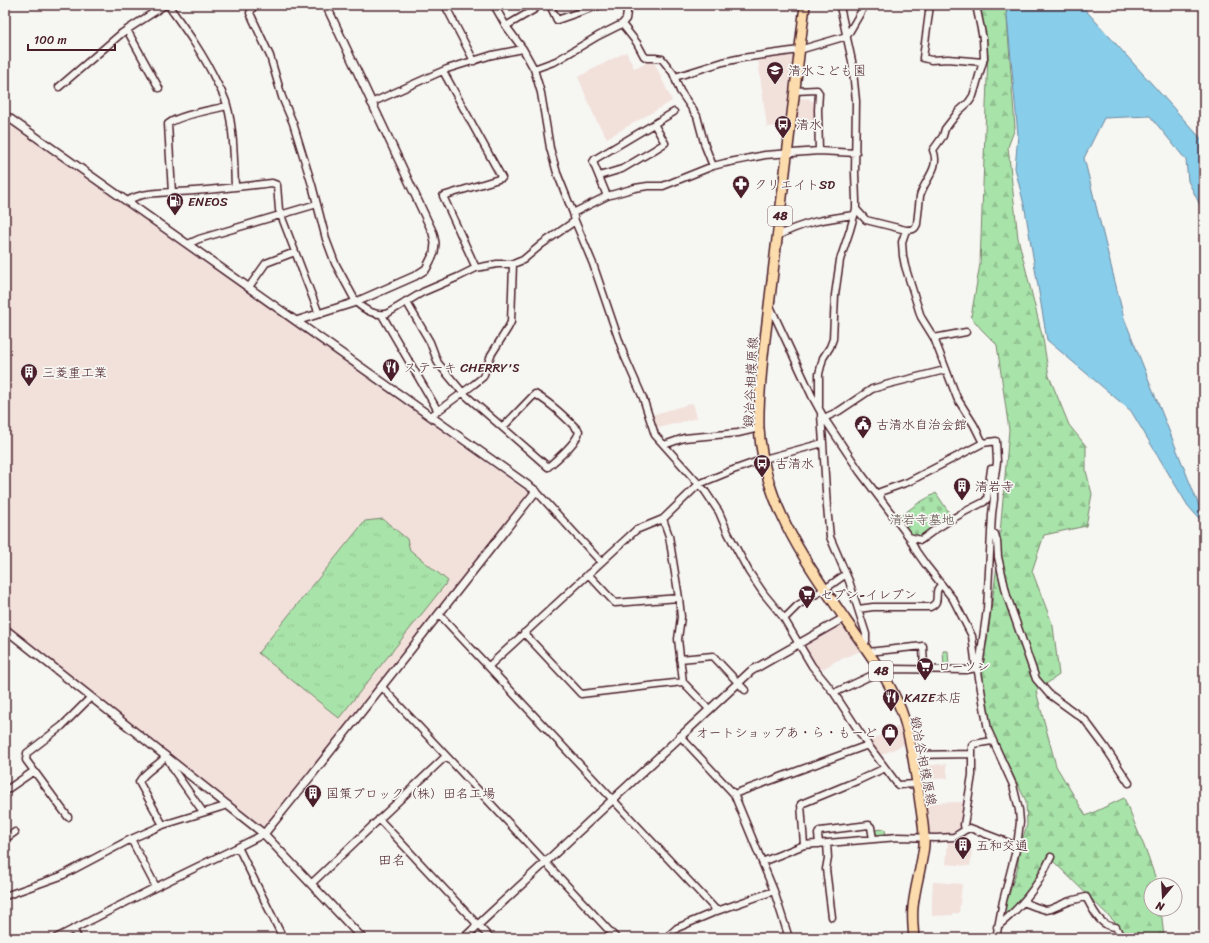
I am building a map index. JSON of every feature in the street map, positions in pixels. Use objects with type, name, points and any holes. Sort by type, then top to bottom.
[{"type":"main road","name":"鍛冶谷相模原線","points":[[804,5],[778,236],[769,302],[760,395],[759,428],[764,460],[772,494],[783,520],[802,555],[881,671],[901,710],[912,755],[924,837],[921,868],[913,905],[912,920],[914,938]]},
{"type":"street","points":[[59,87],[89,60],[127,30],[167,5],[187,31],[210,67],[224,96],[231,126],[235,187]]},
{"type":"street","points":[[254,5],[250,13],[270,56],[282,97],[293,123],[326,240],[336,264],[356,302],[360,306],[374,313],[382,315],[388,314],[406,301],[423,292],[476,268],[497,264],[513,264],[523,260],[548,239],[575,221]]},
{"type":"street","points":[[296,321],[356,302],[415,276],[426,268],[434,253],[435,243],[433,233],[326,5]]},
{"type":"street","points":[[445,5],[474,61]]},
{"type":"street","points":[[494,5],[506,26],[523,49],[534,69],[550,148],[557,173],[593,264],[624,355],[642,398],[655,435],[699,484],[715,506],[728,533],[764,594],[784,619],[812,666],[834,693],[885,768],[898,785],[917,784]]},
{"type":"street","points":[[506,26],[538,5]]},
{"type":"street","points":[[550,5],[557,20],[600,5]]},
{"type":"street","points":[[534,69],[556,60],[622,24],[626,19],[628,5]]},
{"type":"street","points":[[839,5],[852,61],[856,101],[856,201],[855,212],[840,260],[833,339],[823,358],[819,374],[818,388],[820,409],[823,419],[824,473],[829,529],[833,546],[846,574],[866,634],[866,649],[923,646],[924,669]]},
{"type":"street","points":[[674,77],[723,62],[799,50],[847,36],[865,5]]},
{"type":"street","points":[[930,5],[923,58],[931,60],[948,59],[983,62]]},
{"type":"street","points":[[778,236],[797,226],[855,212],[866,220],[906,230],[912,230],[916,227],[920,196],[934,167],[935,155],[933,150],[943,136],[945,129],[973,96],[983,62],[983,39],[976,5]]},
{"type":"street","points":[[622,24],[637,43],[644,56],[647,58],[662,60],[673,73],[680,91],[697,116],[705,146],[713,166]]},
{"type":"street","points":[[127,30],[159,88]]},
{"type":"street","points":[[371,103],[443,71],[492,55],[523,49]]},
{"type":"street","points":[[443,71],[502,178],[443,196],[476,268]]},
{"type":"street","points":[[794,91],[817,90],[820,93],[818,110],[819,151]]},
{"type":"street","points":[[172,192],[168,124],[184,117],[227,106]]},
{"type":"street","points":[[607,196],[593,162],[595,159],[674,112]]},
{"type":"street","points":[[5,115],[536,491],[601,562]]},
{"type":"street","points":[[599,176],[622,169],[665,143],[654,124]]},
{"type":"street","points":[[573,213],[607,196],[642,187],[663,186],[713,166],[765,155],[819,151],[856,153]]},
{"type":"street","points":[[127,201],[138,196],[172,192],[272,183],[278,185],[279,210],[319,314]]},
{"type":"street","points":[[188,244],[199,239],[317,204]]},
{"type":"street","points":[[906,230],[902,242],[905,266],[922,317],[934,338],[957,398],[974,425],[983,443]]},
{"type":"street","points":[[249,287],[266,263],[295,252]]},
{"type":"street","points":[[431,416],[483,377],[491,355],[511,322],[513,264]]},
{"type":"street","points":[[406,301],[430,342],[438,363],[463,393],[503,428],[548,467],[568,448],[578,435],[578,431],[560,411],[535,394],[503,428]]},
{"type":"street","points":[[769,302],[812,396],[820,409]]},
{"type":"street","points":[[382,315],[438,411]]},
{"type":"street","points":[[934,338],[966,332]]},
{"type":"street","points":[[823,419],[876,388],[946,370]]},
{"type":"street","points":[[823,419],[881,502],[909,537],[916,551],[953,599],[972,636],[976,668],[978,672],[988,730],[1017,796],[1020,822],[1017,846],[997,927],[996,938]]},
{"type":"street","points":[[664,445],[684,438],[738,433],[759,428]]},
{"type":"street","points":[[881,502],[880,492],[908,482],[983,443],[996,441],[997,462],[991,532],[987,609],[980,660],[976,668]]},
{"type":"street","points":[[489,666],[636,530],[663,519],[699,484],[733,470],[823,443]]},
{"type":"street","points":[[909,537],[921,540],[950,520],[984,502],[987,499],[991,469],[996,469]]},
{"type":"street","points":[[56,938],[73,928],[264,834],[536,491]]},
{"type":"street","points":[[663,519],[669,536],[679,598],[681,617],[678,639],[684,682],[709,709]]},
{"type":"street","points":[[991,532],[995,534],[997,541],[998,557],[1009,602],[1036,679],[1049,694],[1085,720],[1129,783]]},
{"type":"street","points":[[588,574],[615,603],[679,598]]},
{"type":"street","points":[[784,619],[798,605],[825,589],[846,574]]},
{"type":"street","points":[[858,609],[872,607],[930,607],[935,605],[937,602],[937,590],[939,586],[942,585]]},
{"type":"street","points":[[439,614],[717,911]]},
{"type":"street","points":[[464,938],[737,682],[751,671],[844,618]]},
{"type":"street","points":[[5,629],[264,834],[362,938]]},
{"type":"street","points":[[524,633],[581,694],[684,682]]},
{"type":"street","points":[[680,659],[713,656],[745,690]]},
{"type":"street","points":[[834,693],[881,671],[891,669],[966,670],[976,668]]},
{"type":"street","points":[[382,687],[616,938]]},
{"type":"street","points":[[68,817],[26,760],[27,753],[62,726],[91,697]]},
{"type":"street","points":[[680,736],[734,794],[774,891],[789,938]]},
{"type":"street","points":[[965,830],[964,825],[972,775],[972,746],[974,744],[992,741]]},
{"type":"street","points":[[734,794],[868,744]]},
{"type":"street","points":[[912,755],[972,754]]},
{"type":"street","points":[[166,756],[175,772],[203,812]]},
{"type":"street","points":[[162,825],[139,782],[141,778],[161,762],[166,756]]},
{"type":"street","points":[[311,884],[446,756]]},
{"type":"street","points":[[804,845],[801,804],[885,768]]},
{"type":"street","points":[[5,792],[34,771]]},
{"type":"street","points":[[5,896],[61,876],[131,839],[162,825],[228,805]]},
{"type":"street","points":[[379,819],[490,938]]},
{"type":"street","points":[[819,844],[818,834],[820,831],[869,825],[871,827],[873,839]]},
{"type":"street","points":[[762,862],[804,845],[898,837],[954,837],[970,828],[1017,846]]},
{"type":"street","points":[[5,839],[15,832]]},
{"type":"street","points":[[131,839],[156,887]]},
{"type":"street","points":[[827,843],[828,858],[826,869],[832,917]]},
{"type":"street","points":[[238,847],[283,938]]},
{"type":"street","points":[[997,927],[1023,902],[1038,882],[1051,857]]},
{"type":"street","points":[[666,938],[677,928],[717,911],[774,891]]},
{"type":"street","points":[[1023,902],[1036,908],[1046,910],[1070,901],[1086,898],[1104,924],[1116,928],[1121,938]]},
{"type":"street","points":[[73,928],[78,938]]},
{"type":"shaded area","points":[[626,52],[634,68],[645,64],[646,61],[654,62],[672,101],[607,138],[596,120],[578,77]]},
{"type":"shaded area","name":"清水こども園","points":[[791,54],[793,56],[784,126],[767,127],[758,60],[760,58]]},
{"type":"shaded area","points":[[798,98],[817,101],[816,120],[796,119]]},
{"type":"shaded area","points":[[5,121],[528,492],[529,495],[266,825],[262,826],[5,623]]},
{"type":"shaded area","points":[[693,403],[697,418],[654,429],[650,418],[652,415]]},
{"type":"shaded area","points":[[842,624],[861,651],[836,661],[819,671],[804,645]]},
{"type":"shaded area","points":[[900,726],[905,744],[879,756],[869,741]]},
{"type":"shaded area","points":[[946,764],[948,778],[922,780],[921,766]]},
{"type":"shaded area","points":[[962,802],[963,805],[965,805],[961,829],[951,835],[931,836],[929,834],[926,803]]},
{"type":"shaded area","points":[[963,834],[967,834],[965,849],[967,851],[972,851],[970,866],[946,864],[948,840],[958,839]]},
{"type":"shaded area","points":[[933,882],[962,884],[959,913],[953,913],[953,915],[932,916]]},
{"type":"green space","points":[[978,5],[1006,5],[1015,128],[1008,147],[1018,238],[1043,339],[1049,376],[1069,425],[1086,446],[1086,471],[1092,494],[1086,526],[1044,535],[1032,571],[1053,626],[1059,675],[1036,691],[1056,766],[1086,816],[1124,798],[1155,877],[1143,877],[1143,917],[1162,917],[1164,938],[1132,938],[1052,860],[1035,889],[1002,916],[1017,870],[1020,847],[1027,825],[1026,801],[1004,757],[993,739],[979,668],[987,642],[998,557],[1009,430],[997,345],[971,317],[980,264],[988,54],[985,51]]},
{"type":"green space","name":"清岩寺墓地","points":[[936,493],[952,517],[922,538],[917,538],[907,531],[898,518],[917,504]]},
{"type":"green space","points":[[383,519],[407,539],[410,550],[448,581],[339,718],[258,653],[365,521]]},
{"type":"green space","points":[[943,651],[948,651],[949,668],[944,667]]},
{"type":"green space","points":[[885,829],[886,838],[873,839],[872,830]]},
{"type":"water","points":[[1006,5],[1081,5],[1204,142],[1204,213],[1188,181],[1186,160],[1150,116],[1104,118],[1084,158],[1124,318],[1204,518],[1204,524],[1188,506],[1131,411],[1047,340],[1025,209],[1015,168],[1018,135]]},
{"type":"place","name":"清水こども園","points":[[775,85]]},
{"type":"place","name":"清水","points":[[783,139]]},
{"type":"place","name":"クリエイトSD","points":[[741,199]]},
{"type":"place","name":"ENEOS","points":[[175,216]]},
{"type":"place","name":"ステーキ CHERRY'S","points":[[391,382]]},
{"type":"place","name":"三菱重工業","points":[[29,387]]},
{"type":"place","name":"古清水自治会館","points":[[863,439]]},
{"type":"place","name":"古清水","points":[[762,478]]},
{"type":"place","name":"清岩寺","points":[[962,501]]},
{"type":"place","name":"セブン-イレブン","points":[[807,609]]},
{"type":"place","name":"ローソン","points":[[925,681]]},
{"type":"place","name":"KAZE本店","points":[[891,712]]},
{"type":"place","name":"オートショップあ・ら・もーど","points":[[890,747]]},
{"type":"place","name":"国策ブロック（株）田名工場","points":[[313,808]]},
{"type":"place","name":"五和交通","points":[[963,860]]},
{"type":"district","name":"田名","points":[[392,860]]}]
